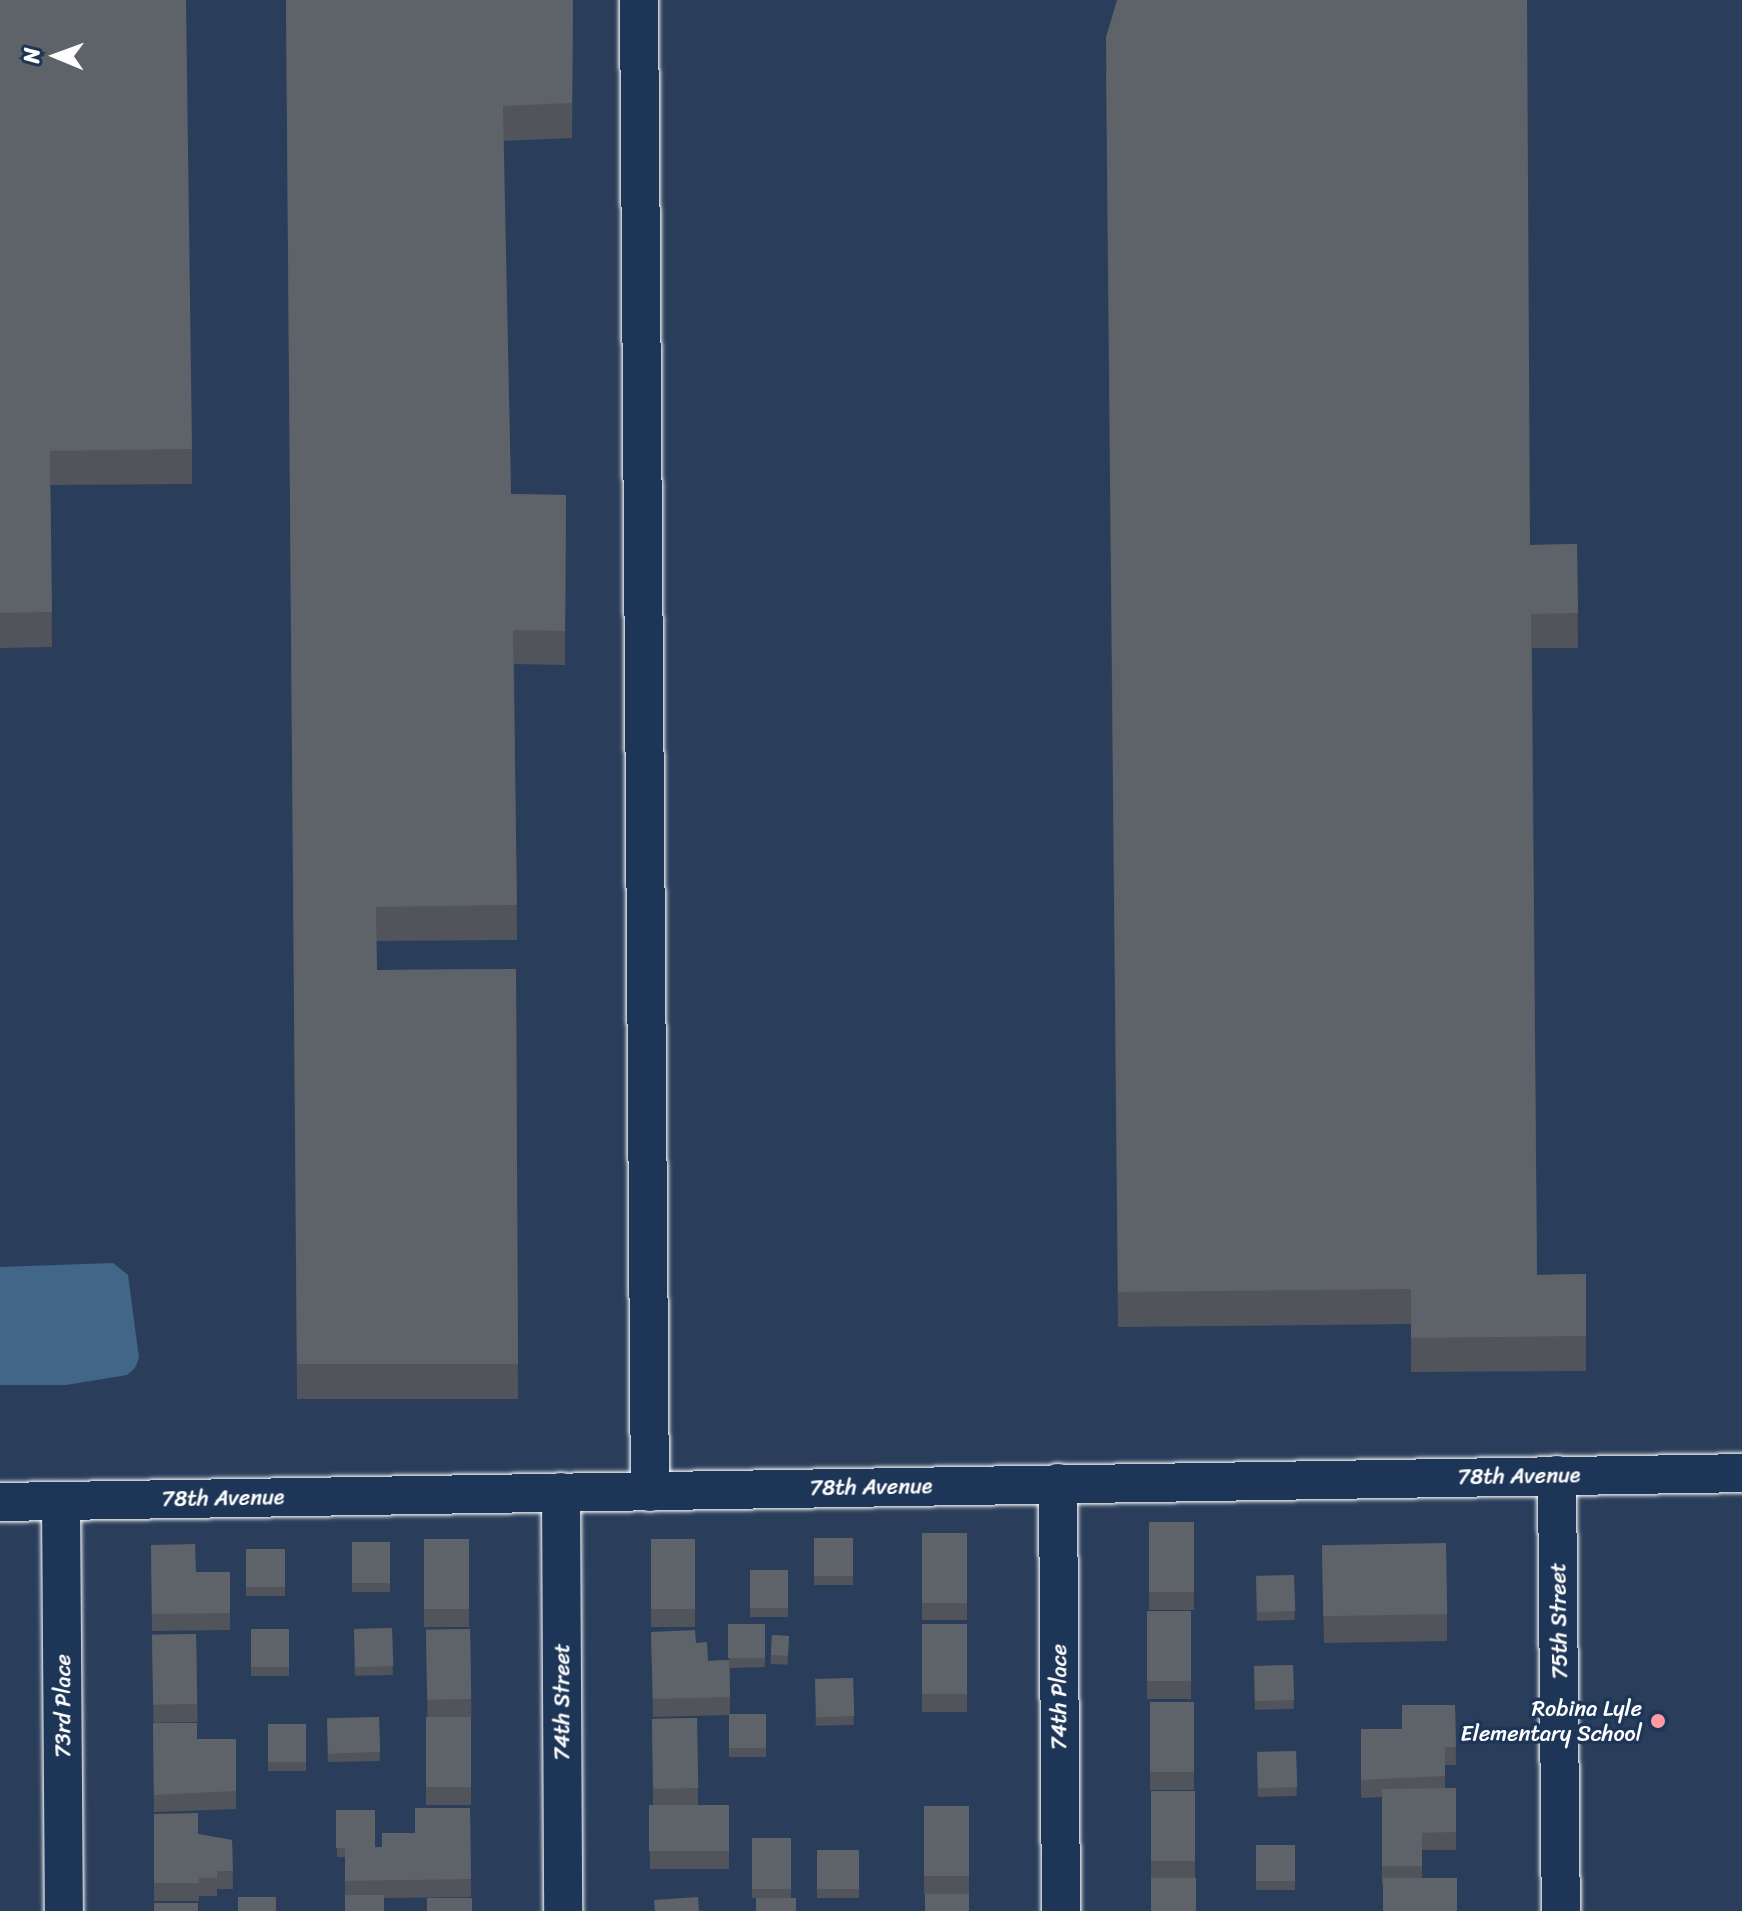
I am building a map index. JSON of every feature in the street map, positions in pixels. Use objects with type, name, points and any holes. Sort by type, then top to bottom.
[{"type":"street","points":[[639,0],[650,1492]]},
{"type":"street","name":"78th Avenue","points":[[0,1502],[1742,1473]]},
{"type":"street","name":"75th Street","points":[[1557,1475],[1561,1911]]},
{"type":"street","name":"74th Place","points":[[1058,1483],[1061,1911]]},
{"type":"street","name":"74th Street","points":[[561,1492],[563,1911]]},
{"type":"street","name":"73rd Place","points":[[61,1501],[64,1911]]},
{"type":"water","points":[[113,1263],[128,1275],[139,1358],[135,1368],[127,1375],[66,1385],[0,1385],[0,1267]]},
{"type":"building","points":[[0,0],[186,0],[192,449],[50,451],[52,612],[0,613]]},
{"type":"building","points":[[286,0],[573,0],[572,103],[503,106],[511,494],[566,495],[565,631],[513,630],[517,905],[376,907],[377,970],[516,969],[518,1364],[297,1364]]},
{"type":"building","points":[[1117,0],[1527,0],[1530,545],[1577,544],[1578,613],[1531,614],[1537,1275],[1586,1274],[1586,1336],[1411,1338],[1411,1289],[1118,1292],[1106,37]]},
{"type":"building","points":[[1149,1522],[1194,1522],[1194,1592],[1149,1592]]},
{"type":"building","points":[[922,1533],[967,1533],[967,1603],[922,1603]]},
{"type":"building","points":[[814,1538],[853,1538],[853,1576],[814,1576]]},
{"type":"building","points":[[424,1539],[469,1539],[469,1609],[424,1609]]},
{"type":"building","points":[[651,1539],[695,1539],[695,1609],[651,1609]]},
{"type":"building","points":[[352,1542],[390,1542],[390,1583],[352,1583]]},
{"type":"building","points":[[1446,1543],[1447,1614],[1323,1616],[1322,1545]]},
{"type":"building","points":[[195,1544],[196,1572],[230,1572],[230,1613],[152,1614],[151,1545]]},
{"type":"building","points":[[246,1549],[285,1549],[285,1587],[246,1587]]},
{"type":"building","points":[[750,1570],[788,1570],[788,1608],[750,1608]]},
{"type":"building","points":[[1294,1575],[1295,1611],[1257,1612],[1256,1576]]},
{"type":"building","points":[[1147,1611],[1191,1611],[1191,1681],[1147,1681]]},
{"type":"building","points":[[728,1624],[765,1624],[765,1658],[728,1658]]},
{"type":"building","points":[[922,1624],[967,1624],[967,1694],[922,1694]]},
{"type":"building","points":[[392,1628],[393,1666],[355,1667],[354,1629]]},
{"type":"building","points":[[251,1629],[289,1629],[289,1667],[251,1667]]},
{"type":"building","points":[[470,1629],[471,1699],[427,1700],[426,1630]]},
{"type":"building","points":[[695,1630],[696,1643],[707,1642],[708,1661],[729,1660],[730,1697],[653,1699],[651,1632]]},
{"type":"building","points":[[196,1634],[197,1704],[153,1705],[152,1635]]},
{"type":"building","points":[[772,1635],[789,1636],[788,1656],[771,1655]]},
{"type":"building","points":[[1293,1665],[1294,1700],[1255,1701],[1254,1666]]},
{"type":"building","points":[[853,1678],[854,1716],[816,1717],[815,1679]]},
{"type":"building","points":[[1150,1702],[1194,1702],[1194,1772],[1150,1772]]},
{"type":"building","points":[[1402,1705],[1455,1705],[1456,1747],[1445,1747],[1445,1776],[1361,1780],[1361,1729],[1402,1729]]},
{"type":"building","points":[[729,1714],[766,1714],[766,1748],[729,1748]]},
{"type":"building","points":[[379,1717],[380,1752],[328,1754],[327,1719]]},
{"type":"building","points":[[426,1717],[471,1717],[471,1787],[426,1787]]},
{"type":"building","points":[[697,1718],[698,1788],[653,1789],[652,1719]]},
{"type":"building","points":[[153,1723],[197,1723],[197,1739],[236,1739],[236,1791],[154,1795]]},
{"type":"building","points":[[268,1724],[306,1724],[306,1762],[268,1762]]},
{"type":"building","points":[[1296,1751],[1297,1787],[1258,1788],[1257,1752]]},
{"type":"building","points":[[1456,1788],[1456,1832],[1422,1833],[1422,1866],[1382,1866],[1382,1789]]},
{"type":"building","points":[[1151,1791],[1195,1791],[1195,1861],[1151,1861]]},
{"type":"building","points":[[649,1805],[729,1805],[729,1851],[649,1851]]},
{"type":"building","points":[[924,1806],[969,1806],[969,1876],[924,1876]]},
{"type":"building","points":[[415,1808],[470,1808],[471,1879],[345,1881],[345,1848],[382,1847],[382,1833],[415,1833]]},
{"type":"building","points":[[336,1810],[375,1810],[375,1848],[336,1848]]},
{"type":"building","points":[[198,1813],[198,1834],[232,1840],[233,1871],[217,1871],[217,1878],[199,1878],[199,1883],[154,1883],[154,1814]]},
{"type":"building","points":[[752,1838],[791,1838],[791,1889],[752,1889]]},
{"type":"building","points":[[1256,1845],[1295,1845],[1295,1881],[1256,1881]]},
{"type":"building","points":[[817,1850],[859,1850],[859,1889],[817,1889]]},
{"type":"building","points":[[1151,1878],[1196,1878],[1196,1911],[1151,1911]]},
{"type":"building","points":[[1383,1878],[1457,1878],[1457,1911],[1383,1911]]},
{"type":"building","points":[[925,1894],[969,1894],[969,1911],[925,1911]]},
{"type":"building","points":[[345,1895],[384,1895],[384,1911],[345,1911]]},
{"type":"building","points":[[238,1897],[276,1897],[276,1911],[238,1911]]},
{"type":"building","points":[[698,1897],[699,1911],[655,1911],[654,1900]]},
{"type":"building","points":[[427,1898],[472,1898],[472,1911],[427,1911]]},
{"type":"building","points":[[756,1898],[796,1898],[796,1911],[756,1911]]},
{"type":"building","points":[[154,1903],[198,1903],[198,1911],[154,1911]]},
{"type":"place","name":"Robina Lyle Elementary School","points":[[1658,1721]]}]
